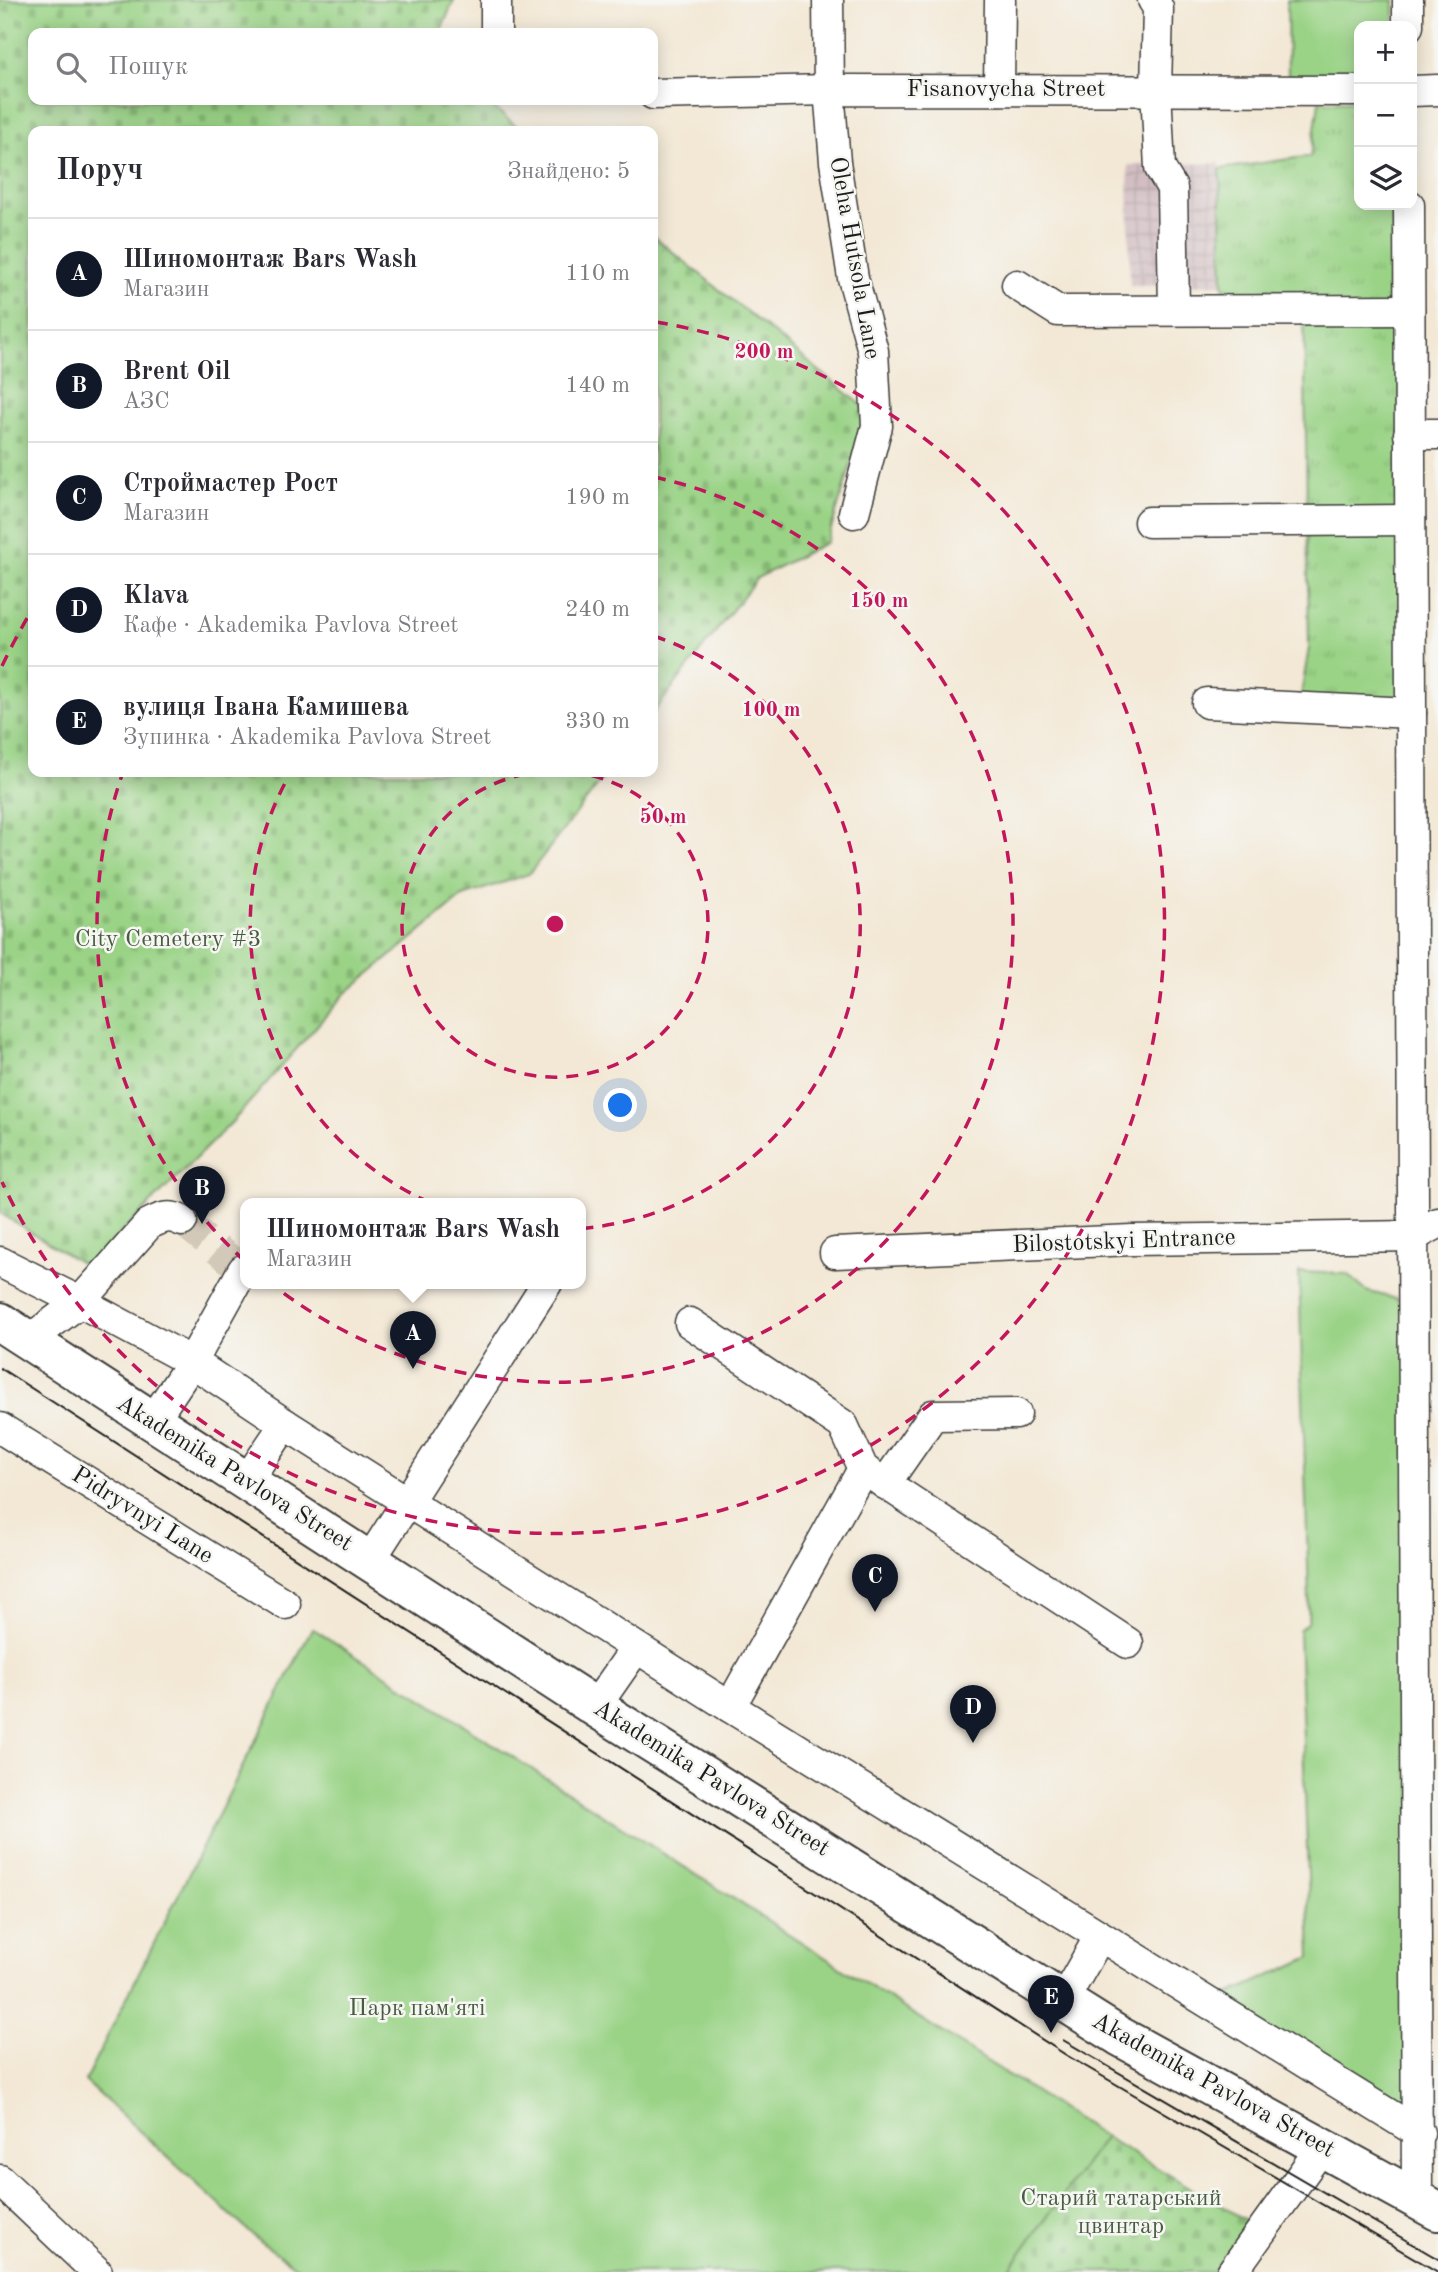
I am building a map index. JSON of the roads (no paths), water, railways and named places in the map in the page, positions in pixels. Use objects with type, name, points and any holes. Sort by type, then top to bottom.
[{"type":"main road","name":"Akademika Pavlova Street","points":[[14,1331],[595,1707],[1131,2043],[1322,2147],[1428,2187]]},
{"type":"street","points":[[496,0],[496,28]]},
{"type":"street","name":"Oleha Hutsola Lane","points":[[828,0],[829,90],[835,162],[853,278],[873,351],[877,426],[854,513]]},
{"type":"street","points":[[999,90],[1000,0]]},
{"type":"street","points":[[1153,0],[1158,8],[1156,90],[1160,168],[1172,188],[1174,310]]},
{"type":"street","points":[[1408,0],[1408,21]]},
{"type":"street","name":"Fisanovycha Street","points":[[658,94],[829,90],[1354,91]]},
{"type":"street","points":[[1417,91],[1438,90]]},
{"type":"street","points":[[1409,210],[1409,310],[1424,434],[1410,520],[1411,713],[1426,1230],[1419,2133],[1428,2187]]},
{"type":"street","points":[[1017,285],[1058,311],[1409,310]]},
{"type":"street","points":[[1149,523],[1410,520]]},
{"type":"street","points":[[1207,703],[1411,713]]},
{"type":"street","points":[[14,1331],[80,1302],[149,1224],[164,1216],[181,1221]]},
{"type":"street","name":"Bilostotskyi Entrance","points":[[835,1253],[1426,1230]]},
{"type":"street","points":[[0,1262],[192,1362],[636,1648],[1419,2133]]},
{"type":"street","points":[[152,1422],[192,1362],[240,1275]]},
{"type":"street","points":[[370,1560],[543,1289]]},
{"type":"street","points":[[691,1323],[843,1425],[874,1477],[1128,1643]]},
{"type":"street","points":[[730,1707],[874,1477],[933,1415],[1016,1414]]},
{"type":"street","points":[[246,1482],[285,1424]]},
{"type":"street","name":"Pidryvnyi Lane","points":[[0,1428],[285,1604]]},
{"type":"street","points":[[595,1707],[636,1648]]},
{"type":"street","points":[[1063,2001],[1100,1936]]},
{"type":"street","points":[[1233,2272],[1322,2147]]},
{"type":"street","points":[[0,2180],[97,2272]]},
{"type":"tunnel","points":[[182,1221],[240,1268]]},
{"type":"tram line","points":[[0,1368],[1066,2055],[1438,2272]]},
{"type":"tram line","points":[[1063,2040],[1438,2259]]},
{"type":"place","name":"Brent Oil","points":[[202,1224]]},
{"type":"place","name":"Шиномонтаж Bars Wash","points":[[413,1369]]},
{"type":"place","name":"Строймастер Рост","points":[[875,1612]]},
{"type":"place","name":"Klava","points":[[973,1743]]},
{"type":"place","name":"вулиця Івана Камишева","points":[[1051,2033]]},
{"type":"park label","name":"City Cemetery #3","points":[[168,940]]},
{"type":"park label","name":"Парк пам'яті","points":[[417,2009]]},
{"type":"park label","name":"Старий татарський цвинтар","points":[[1121,2213]]}]
